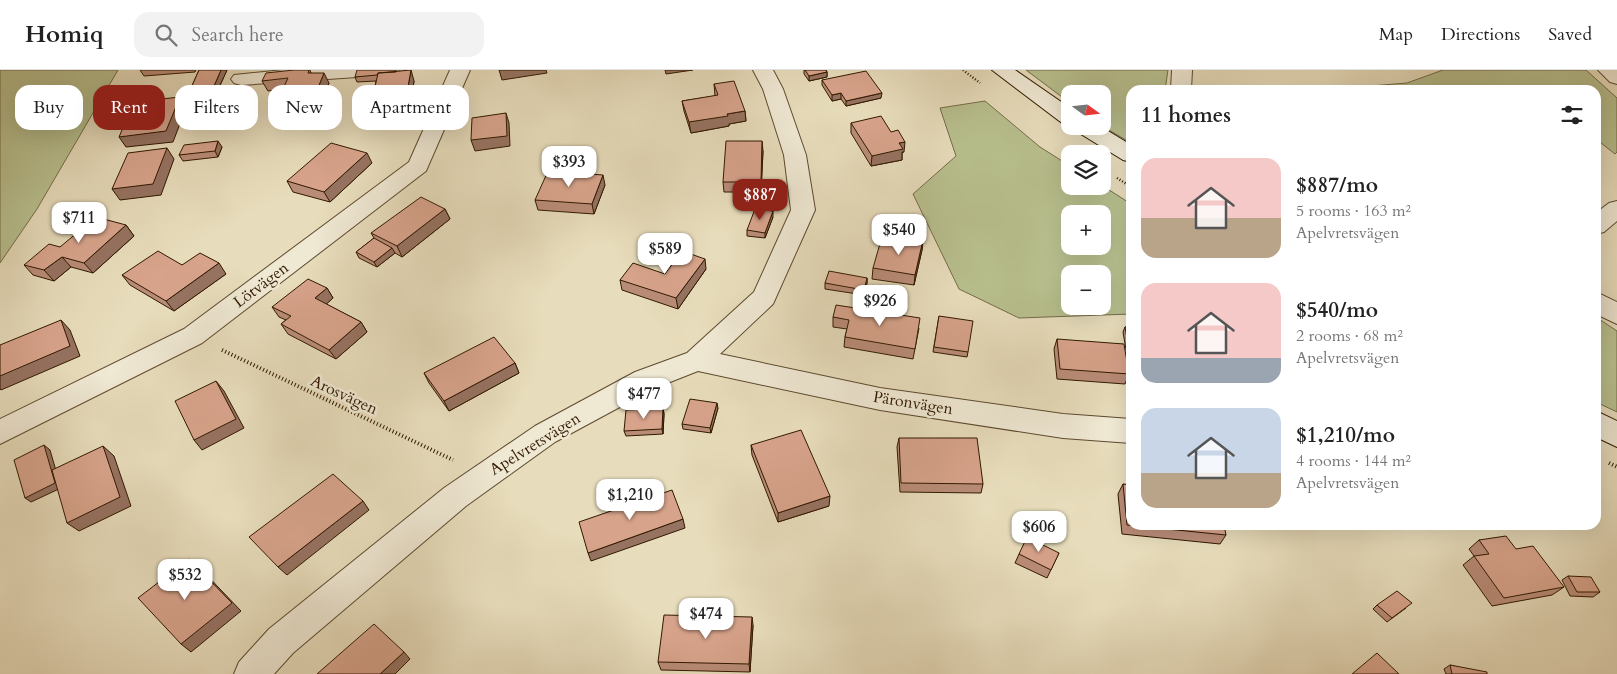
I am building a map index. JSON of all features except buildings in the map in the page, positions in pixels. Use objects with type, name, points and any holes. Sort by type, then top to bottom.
[{"type":"street","points":[[241,78],[372,70]]},
{"type":"street","name":"Lötvägen","points":[[0,432],[193,336],[418,166],[460,70]]},
{"type":"street","name":"Apelvretsvägen","points":[[251,674],[280,641],[455,497],[545,434],[645,380],[697,360],[764,297],[803,210],[795,154],[773,88],[763,70]]},
{"type":"street","points":[[1002,70],[1061,112]]},
{"type":"street","points":[[1181,85],[1182,70]]},
{"type":"street","points":[[1608,70],[1617,78]]},
{"type":"street","points":[[1099,135],[1126,152]]},
{"type":"street","points":[[1601,222],[1617,209]]},
{"type":"street","points":[[1601,304],[1617,314]]},
{"type":"street","name":"Päronvägen","points":[[697,360],[880,399],[1063,426],[1126,431]]},
{"type":"street","points":[[1601,426],[1617,435]]},
{"type":"path","name":"Arosvägen","points":[[193,336],[485,476]]},
{"type":"green space","points":[[0,70],[118,70],[109,85],[93,85],[93,113],[37,209],[0,263]]},
{"type":"green space","points":[[1026,70],[1168,70],[1166,85],[1126,85],[1126,140],[1111,131],[1111,85],[1061,85],[1061,96]]},
{"type":"green space","points":[[1443,70],[1586,70],[1617,98],[1617,152],[1615,154],[1601,143],[1601,85],[1382,85],[1407,83]]},
{"type":"green space","points":[[985,101],[1040,147],[1061,160],[1061,195],[1111,195],[1111,191],[1126,201],[1126,314],[1111,315],[1111,265],[1061,265],[1061,315],[1103,315],[1019,318],[959,289],[913,194],[956,156],[940,108]]},
{"type":"green space","points":[[1601,320],[1617,331],[1617,412],[1601,404]]}]
